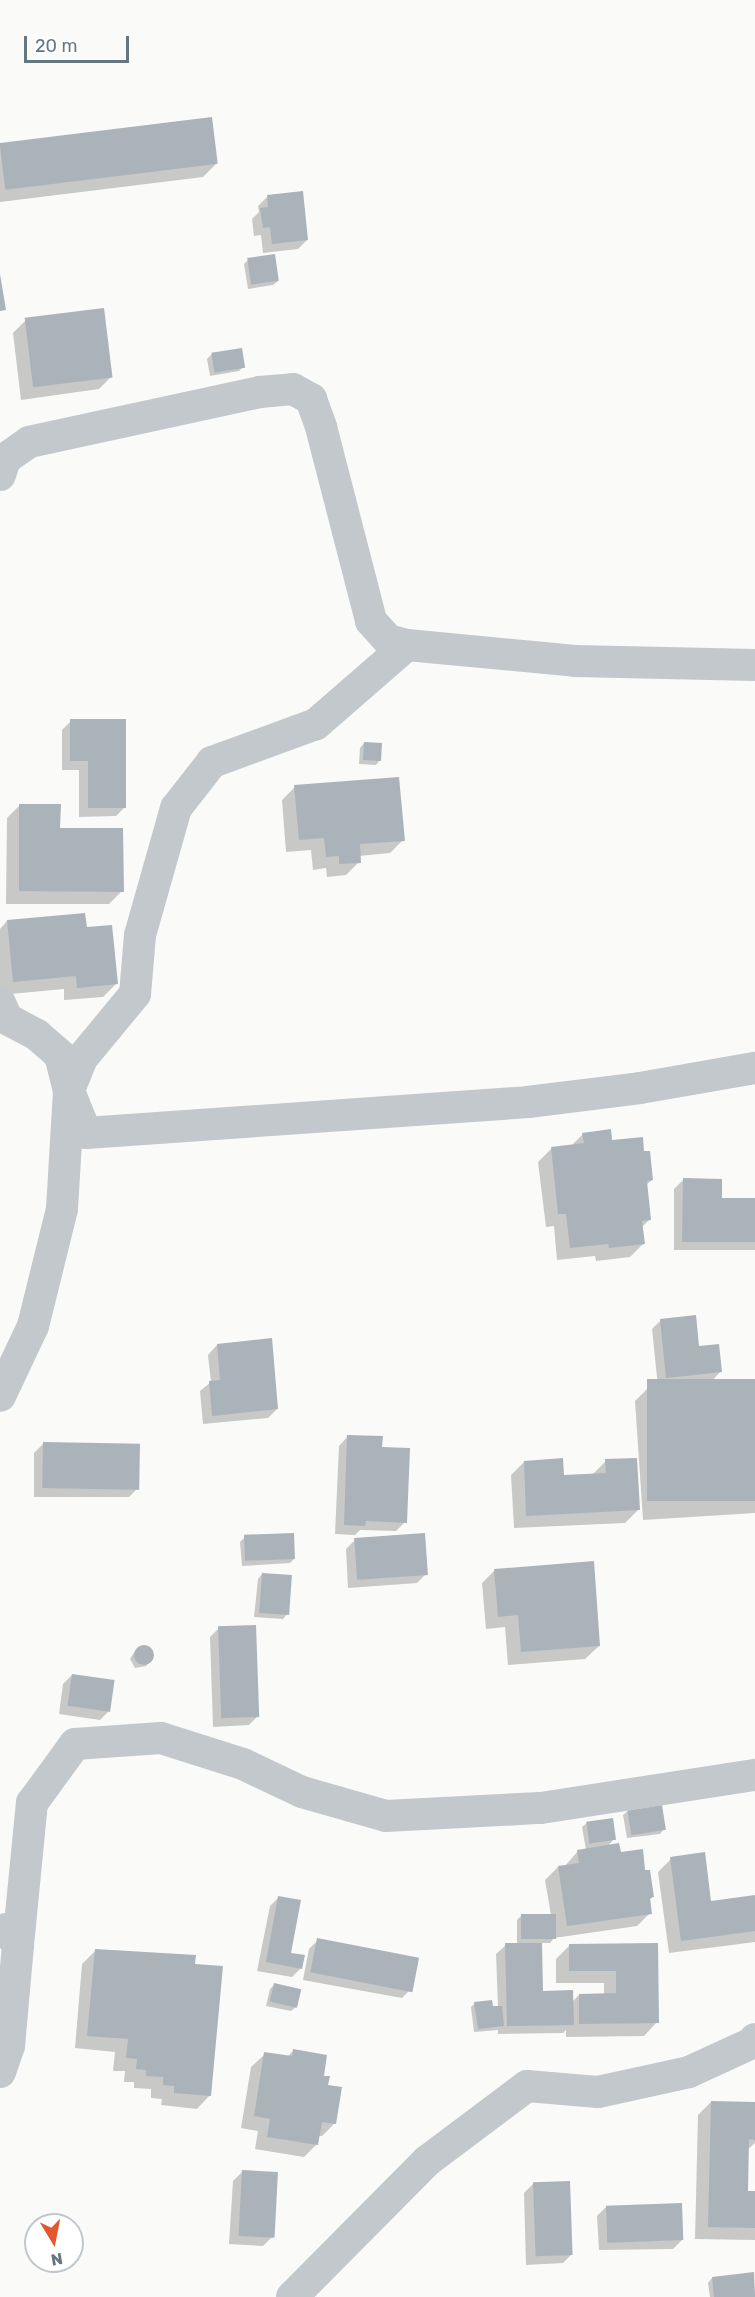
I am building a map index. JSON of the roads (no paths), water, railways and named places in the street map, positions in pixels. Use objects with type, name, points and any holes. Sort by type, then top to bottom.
[{"type":"street","points":[[0,475],[5,459],[29,442],[261,392],[293,389],[311,399],[321,427],[371,621],[388,640],[407,645],[575,661],[755,665]]},
{"type":"street","points":[[0,1396],[33,1326],[62,1209],[69,1091],[82,1058],[135,994],[140,935],[177,808],[212,762],[316,724],[407,645]]},
{"type":"street","points":[[2,1013],[38,1035],[60,1055],[69,1091],[86,1133],[528,1102],[640,1088],[755,1068]]},
{"type":"street","points":[[0,2072],[9,2046],[9,1933],[32,1803],[75,1744],[161,1738],[243,1764],[302,1792],[386,1816],[541,1808],[755,1775]]},
{"type":"street","points":[[292,2297],[427,2161],[527,2086],[598,2092],[689,2072],[752,2043],[755,2039]]}]
